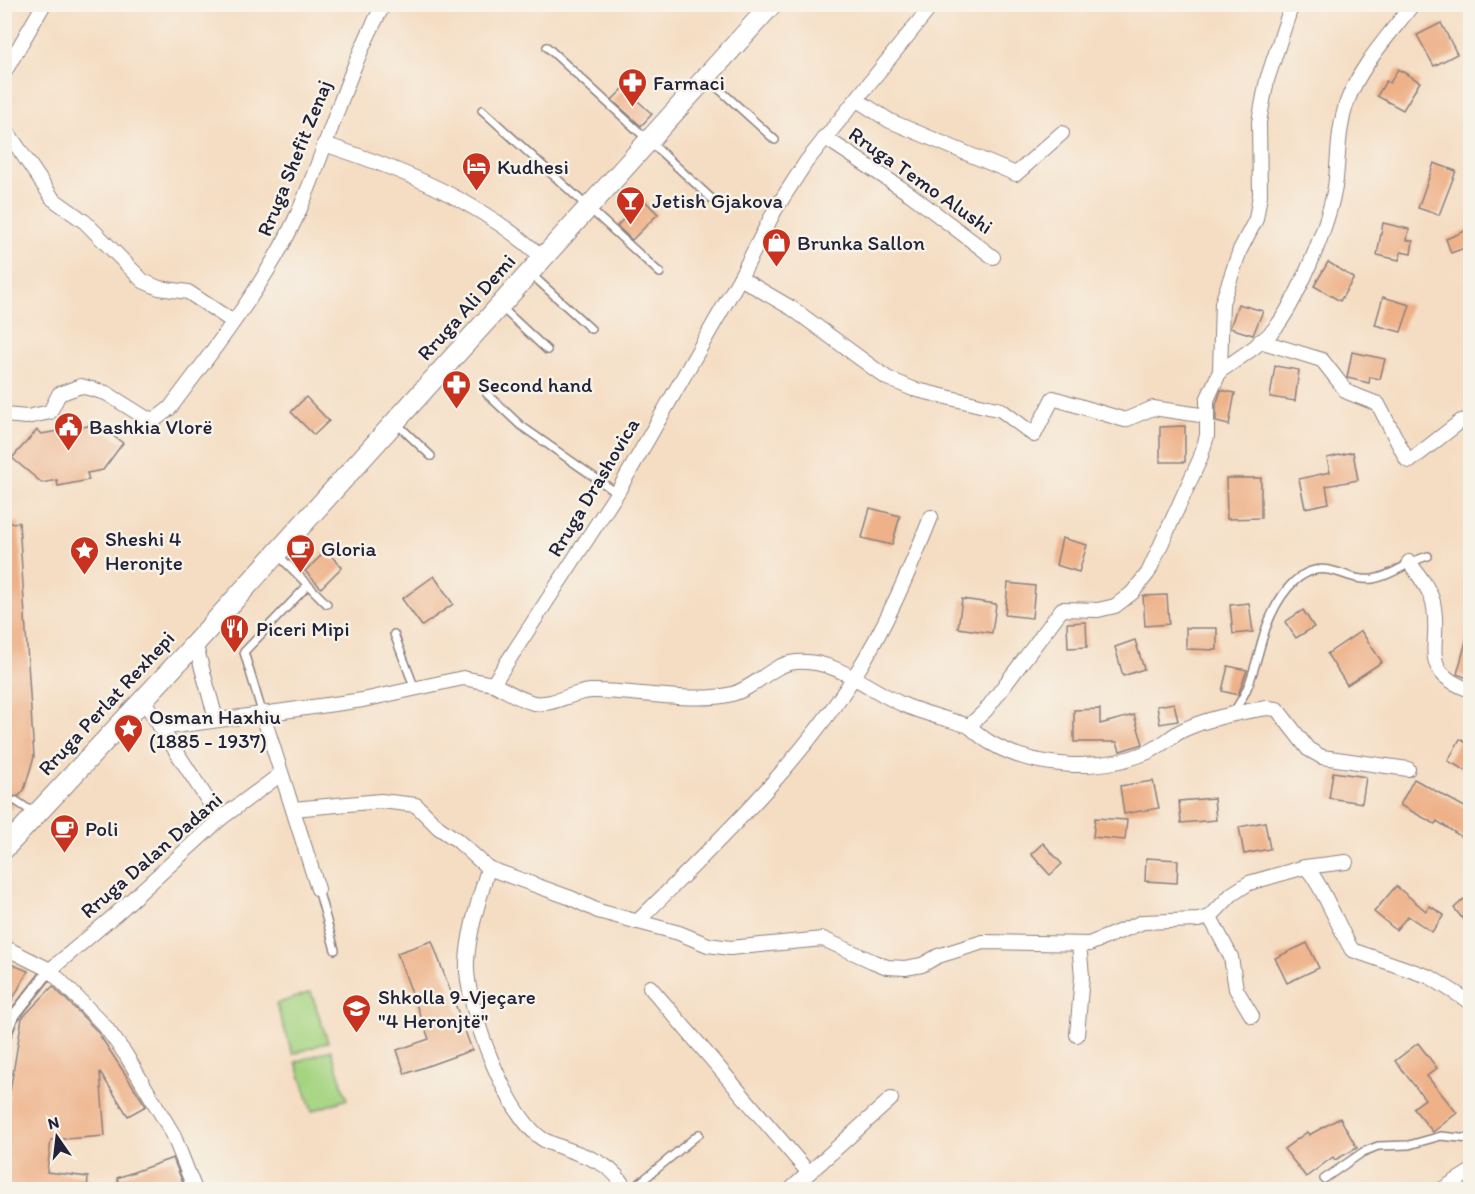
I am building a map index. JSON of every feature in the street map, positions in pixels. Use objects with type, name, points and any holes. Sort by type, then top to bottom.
[{"type":"main road","name":"Rruga Ali Demi","points":[[195,643],[772,4]]},
{"type":"main road","name":"Rruga Perlat Rexhepi","points":[[4,849],[195,643]]},
{"type":"street","points":[[4,74],[45,4]]},
{"type":"street","name":"Rruga Shefit Zenaj","points":[[4,415],[27,417],[50,412],[59,394],[81,386],[106,393],[146,418],[156,419],[170,408],[279,252],[299,211],[351,70],[384,4]]},
{"type":"street","name":"Rruga Drashovica","points":[[493,684],[617,493],[740,278],[775,210],[824,136],[857,100],[933,4]]},
{"type":"street","points":[[969,726],[1007,683],[1062,609],[1098,610],[1115,606],[1132,593],[1148,573],[1200,459],[1207,436],[1207,400],[1220,370],[1221,303],[1240,250],[1256,219],[1260,195],[1260,122],[1267,80],[1292,4]]},
{"type":"street","points":[[1220,370],[1276,327],[1297,292],[1319,237],[1334,189],[1339,133],[1347,100],[1363,71],[1413,4]]},
{"type":"street","points":[[857,100],[890,121],[1016,174],[1062,133]]},
{"type":"street","points":[[4,127],[53,199],[85,222],[143,282],[159,288],[188,292],[232,321]]},
{"type":"street","name":"Rruga Temo Alushi","points":[[824,136],[910,194],[993,257]]},
{"type":"street","points":[[324,144],[371,159],[446,190],[491,217],[543,258]]},
{"type":"street","points":[[740,278],[793,309],[887,378],[913,389],[1000,410],[1034,435],[1053,398],[1125,420],[1153,408],[1207,416]]},
{"type":"street","points":[[1260,341],[1322,360],[1347,392],[1374,400],[1407,460],[1410,461],[1461,421],[1470,419]]},
{"type":"street","points":[[637,922],[778,777],[853,678],[889,616],[931,517]]},
{"type":"street","points":[[1409,562],[1432,601],[1435,658],[1440,672],[1447,680],[1470,690]]},
{"type":"street","points":[[195,643],[216,719]]},
{"type":"street","points":[[161,729],[262,712],[363,700],[463,678],[493,684],[534,703],[548,703],[587,692],[610,691],[710,698],[754,685],[780,665],[796,662],[815,663],[853,678],[906,706],[969,726],[991,743],[1018,755],[1052,763],[1085,765],[1120,760],[1148,752],[1182,731],[1208,721],[1250,711],[1277,709],[1308,749],[1322,757],[1408,769]]},
{"type":"street","points":[[143,699],[220,819]]},
{"type":"street","points":[[262,712],[318,889]]},
{"type":"street","name":"Rruga Dalan Dadani","points":[[50,970],[115,915],[220,819],[282,774]]},
{"type":"street","points":[[293,809],[381,801],[416,805],[439,828],[471,850],[488,868],[572,897],[598,911],[679,933],[708,945],[730,948],[823,939],[887,967],[905,968],[922,965],[938,956],[982,942],[1079,944],[1107,938],[1143,922],[1198,921],[1210,917],[1232,894],[1249,883],[1305,867],[1346,862]]},
{"type":"street","points":[[1305,867],[1313,872],[1332,916],[1352,950],[1430,977],[1470,1002]]},
{"type":"street","points":[[488,868],[470,933],[466,963],[469,993],[475,1018],[518,1113],[530,1130],[545,1140],[603,1164],[615,1173],[625,1190]]},
{"type":"street","points":[[1210,917],[1231,957],[1236,989],[1252,1016]]},
{"type":"street","points":[[1077,1035],[1082,976],[1079,944]]},
{"type":"street","points":[[4,946],[50,970],[104,1025],[126,1055],[173,1134],[195,1190]]},
{"type":"street","points":[[4,1038],[17,1011],[50,970]]},
{"type":"street","points":[[650,987],[808,1173]]},
{"type":"street","points":[[790,1190],[891,1099]]},
{"type":"street","points":[[1442,1190],[1470,1172]]},
{"type":"lane","points":[[547,47],[712,199]]},
{"type":"lane","points":[[707,78],[775,140]]},
{"type":"lane","points":[[482,110],[660,273]]},
{"type":"lane","points":[[529,273],[591,329]]},
{"type":"lane","points":[[500,306],[547,350]]},
{"type":"lane","points":[[487,394],[520,425],[617,493]]},
{"type":"lane","points":[[395,422],[431,456]]},
{"type":"lane","points":[[276,553],[327,604]]},
{"type":"lane","points":[[1230,717],[1249,688],[1272,612],[1287,588],[1301,577],[1315,571],[1327,570],[1364,580],[1388,575],[1409,562],[1428,556]]},
{"type":"lane","points":[[262,712],[244,652],[308,585]]},
{"type":"lane","points":[[393,634],[415,689]]},
{"type":"lane","points":[[16,801],[37,815]]},
{"type":"lane","points":[[318,889],[335,950]]},
{"type":"lane","points":[[631,1190],[699,1134]]},
{"type":"lane","points":[[1324,1179],[1363,1152],[1378,1146],[1409,1145],[1441,1136],[1470,1139]]},
{"type":"green space","points":[[311,992],[328,1042],[293,1054],[276,1004]]},
{"type":"green space","points":[[331,1050],[347,1099],[312,1111],[296,1062]]},
{"type":"building","points":[[1441,23],[1457,54],[1434,66],[1417,35]]},
{"type":"building","points":[[1398,69],[1420,82],[1403,110],[1377,96],[1386,81],[1390,83]]},
{"type":"building","name":"Farmaci","points":[[624,88],[652,114],[641,126],[612,100]]},
{"type":"building","points":[[1434,163],[1456,171],[1439,215],[1418,208]]},
{"type":"building","points":[[643,199],[658,214],[632,240],[617,226]]},
{"type":"building","points":[[1383,223],[1409,229],[1407,240],[1413,241],[1411,254],[1401,252],[1399,260],[1377,255]]},
{"type":"building","points":[[1470,229],[1470,246],[1451,253],[1446,239]]},
{"type":"building","points":[[1328,262],[1354,278],[1340,301],[1314,286]]},
{"type":"building","points":[[1383,297],[1410,305],[1401,332],[1375,325]]},
{"type":"building","points":[[1238,304],[1263,311],[1253,335],[1230,328]]},
{"type":"building","points":[[1352,352],[1385,359],[1380,379],[1370,377],[1369,383],[1347,378]]},
{"type":"building","points":[[1275,366],[1299,370],[1295,401],[1270,397]]},
{"type":"building","points":[[1221,390],[1235,393],[1229,425],[1216,422],[1216,405]]},
{"type":"building","points":[[306,397],[329,421],[314,435],[291,412]]},
{"type":"building","name":"Bashkia Vlorë","points":[[92,421],[123,443],[103,470],[87,473],[89,480],[58,486],[57,480],[42,483],[12,458],[37,430],[41,434],[88,426]]},
{"type":"building","points":[[1185,426],[1185,462],[1160,462],[1160,427]]},
{"type":"building","points":[[1353,452],[1358,480],[1326,486],[1329,503],[1305,508],[1299,479],[1330,472],[1327,458]]},
{"type":"building","points":[[1226,478],[1261,478],[1261,518],[1227,519]]},
{"type":"building","points":[[870,508],[900,516],[892,545],[862,538]]},
{"type":"building","points":[[19,522],[34,757],[24,790],[19,796],[12,797],[13,806],[4,816],[4,524]]},
{"type":"building","points":[[1062,538],[1087,545],[1079,572],[1056,565]]},
{"type":"building","points":[[326,551],[342,567],[321,588],[305,571]]},
{"type":"building","points":[[434,576],[453,604],[422,626],[402,599]]},
{"type":"building","points":[[1008,583],[1035,586],[1032,618],[1005,615]]},
{"type":"building","points":[[1167,595],[1169,624],[1145,626],[1143,596]]},
{"type":"building","points":[[962,599],[996,604],[992,633],[958,628]]},
{"type":"building","points":[[1249,603],[1253,632],[1233,634],[1230,605]]},
{"type":"building","points":[[1303,610],[1314,627],[1296,638],[1285,622]]},
{"type":"building","points":[[1086,622],[1087,647],[1068,648],[1067,623]]},
{"type":"building","points":[[1186,628],[1217,628],[1217,650],[1186,649]]},
{"type":"building","points":[[1361,631],[1382,662],[1347,685],[1327,654]]},
{"type":"building","points":[[1467,638],[1470,639],[1470,679],[1457,674]]},
{"type":"building","points":[[1135,640],[1144,669],[1123,676],[1115,647]]},
{"type":"building","points":[[1228,666],[1247,670],[1238,695],[1222,691]]},
{"type":"building","points":[[1174,703],[1178,721],[1160,724],[1157,706]]},
{"type":"building","points":[[1100,709],[1100,724],[1134,715],[1143,744],[1120,751],[1117,742],[1074,742],[1074,710]]},
{"type":"building","points":[[1460,739],[1470,745],[1470,773],[1448,761]]},
{"type":"building","points":[[1333,772],[1366,777],[1362,803],[1329,798]]},
{"type":"building","points":[[1414,779],[1470,810],[1470,832],[1466,840],[1437,821],[1435,824],[1400,805]]},
{"type":"building","points":[[1153,781],[1159,808],[1124,814],[1120,786]]},
{"type":"building","points":[[1214,798],[1216,820],[1181,823],[1179,801]]},
{"type":"building","points":[[1095,818],[1127,820],[1125,840],[1093,837]]},
{"type":"building","points":[[1265,822],[1270,849],[1244,854],[1239,827]]},
{"type":"building","points":[[1043,843],[1062,864],[1050,875],[1031,854]]},
{"type":"building","points":[[1146,858],[1178,860],[1177,883],[1145,881]]},
{"type":"building","points":[[1396,886],[1426,911],[1430,906],[1444,915],[1432,932],[1408,916],[1396,930],[1374,912]]},
{"type":"building","points":[[1464,899],[1470,907],[1470,928],[1454,908]]},
{"type":"building","points":[[432,941],[472,1050],[405,1074],[397,1050],[429,1039],[397,953]]},
{"type":"building","points":[[1307,943],[1319,968],[1287,983],[1275,958]]},
{"type":"building","points":[[4,961],[28,971],[4,1015]]},
{"type":"building","points":[[53,986],[97,1031],[146,1106],[128,1116],[100,1072],[105,1136],[51,1140],[47,1172],[88,1177],[87,1190],[4,1190],[4,1129],[22,1018]]},
{"type":"building","points":[[1418,1043],[1437,1068],[1427,1076],[1457,1113],[1433,1132],[1413,1108],[1425,1099],[1395,1061]]},
{"type":"building","points":[[1340,1118],[1357,1148],[1335,1160],[1333,1157],[1306,1177],[1284,1149],[1307,1132],[1309,1135]]},
{"type":"building","points":[[173,1158],[184,1186],[173,1190],[121,1190],[117,1178]]},
{"type":"place","name":"Farmaci","points":[[632,108]]},
{"type":"place","name":"Kudhesi","points":[[476,192]]},
{"type":"place","name":"Jetish Gjakova","points":[[631,226]]},
{"type":"place","name":"Brunka Sallon","points":[[776,268]]},
{"type":"place","name":"Second hand","points":[[457,410]]},
{"type":"place","name":"Bashkia Vlorë","points":[[68,452]]},
{"type":"place","name":"Gloria","points":[[300,574]]},
{"type":"place","name":"Sheshi 4 Heronjte","points":[[84,576]]},
{"type":"place","name":"Piceri Mipi","points":[[235,654]]},
{"type":"place","name":"Osman Haxhiu (1885 - 1937)","points":[[128,754]]},
{"type":"place","name":"Poli","points":[[64,854]]},
{"type":"place","name":"Shkolla 9-Vjeçare \"4 Heronjtë\"","points":[[357,1034]]}]
